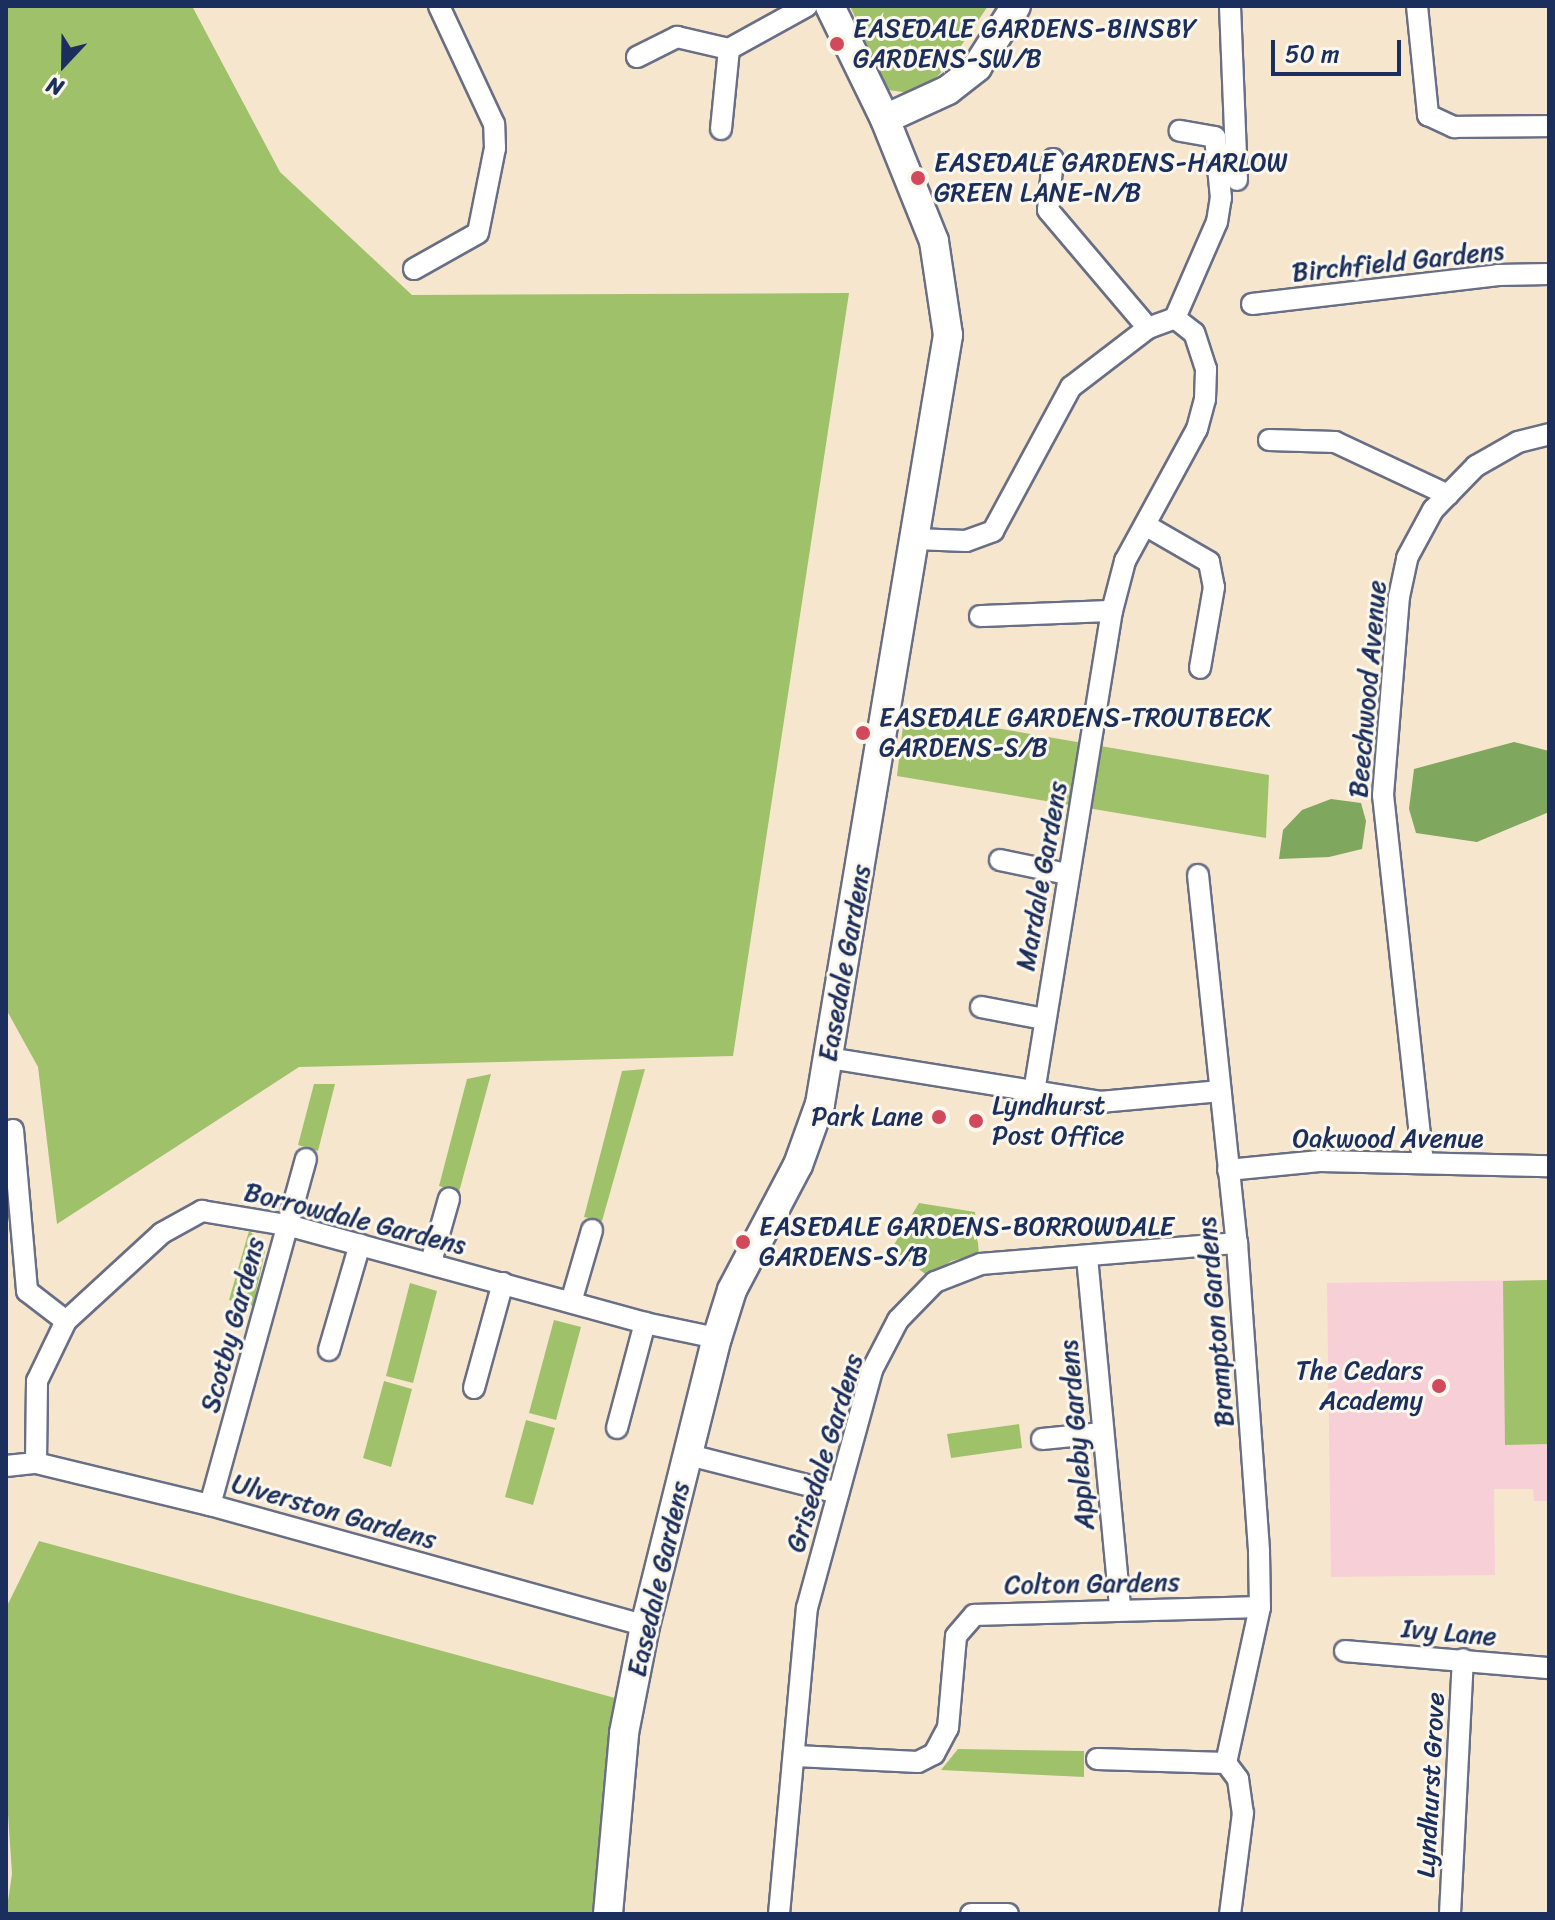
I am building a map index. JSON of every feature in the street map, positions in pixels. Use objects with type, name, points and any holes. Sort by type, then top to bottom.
[{"type":"street","points":[[414,269],[478,233],[495,148],[494,124],[439,6]]},
{"type":"street","points":[[637,57],[677,37],[729,49],[807,6]]},
{"type":"street","name":"Easedale Gardens","points":[[608,1914],[624,1733],[645,1626],[717,1338],[749,1254],[812,1133],[829,1058],[948,335],[934,241],[885,119],[830,6]]},
{"type":"street","points":[[885,119],[948,90],[977,67],[1016,6]]},
{"type":"street","points":[[1230,6],[1237,180]]},
{"type":"street","points":[[1417,6],[1428,115],[1454,127],[1549,126]]},
{"type":"street","points":[[721,129],[729,49]]},
{"type":"street","points":[[915,539],[966,541],[993,531],[1071,387],[1148,328],[1175,318],[1217,222],[1221,198],[1215,137],[1180,131]]},
{"type":"street","points":[[1053,159],[1048,210],[1148,328]]},
{"type":"street","name":"Birchfield Gardens","points":[[1252,304],[1549,274]]},
{"type":"street","name":"Mardale Gardens","points":[[1034,1092],[1112,611],[1125,561],[1197,429],[1205,399],[1206,369],[1194,333],[1175,318]]},
{"type":"street","name":"Beechwood Avenue","points":[[1423,1163],[1383,795],[1407,558],[1448,495],[1476,466],[1518,442],[1549,434]]},
{"type":"street","points":[[1269,440],[1335,442],[1448,495]]},
{"type":"street","points":[[1145,525],[1209,562],[1214,587],[1200,668]]},
{"type":"street","points":[[980,616],[1112,611]]},
{"type":"street","points":[[1000,860],[1067,874]]},
{"type":"street","name":"Brampton Gardens","points":[[1198,875],[1237,1243],[1260,1607],[1226,1763]]},
{"type":"street","points":[[981,1007],[1044,1019]]},
{"type":"street","points":[[829,1058],[1100,1102],[1221,1091]]},
{"type":"street","points":[[13,1130],[27,1291],[66,1321]]},
{"type":"street","name":"Scotby Gardens","points":[[210,1505],[306,1159]]},
{"type":"street","name":"Oakwood Avenue","points":[[1228,1170],[1320,1161],[1549,1166]]},
{"type":"street","points":[[431,1262],[449,1199]]},
{"type":"street","name":"Borrowdale Gardens","points":[[36,1463],[37,1381],[66,1321],[162,1233],[202,1211],[287,1225],[645,1323],[717,1338]]},
{"type":"street","points":[[571,1302],[592,1230]]},
{"type":"street","name":"Grisedale Gardens","points":[[779,1914],[796,1756],[807,1608],[872,1370],[898,1320],[935,1282],[981,1264],[1237,1243]]},
{"type":"street","points":[[329,1350],[360,1244]]},
{"type":"street","name":"Appleby Gardens","points":[[1087,1257],[1120,1608]]},
{"type":"street","points":[[474,1388],[503,1283]]},
{"type":"street","points":[[617,1428],[645,1323]]},
{"type":"street","points":[[1042,1439],[1103,1433]]},
{"type":"street","points":[[689,1455],[838,1493]]},
{"type":"street","name":"Ulverston Gardens","points":[[6,1466],[36,1463],[210,1505],[645,1626]]},
{"type":"street","name":"Colton Gardens","points":[[796,1756],[918,1762],[934,1754],[948,1728],[956,1636],[974,1615],[1120,1608],[1260,1607]]},
{"type":"street","name":"Ivy Lane","points":[[1345,1651],[1549,1668]]},
{"type":"street","name":"Lyndhurst Grove","points":[[1450,1914],[1463,1659]]},
{"type":"street","points":[[1097,1759],[1226,1763],[1238,1779],[1243,1813],[1230,1914]]},
{"type":"street","points":[[971,1914],[1008,1914]]},
{"type":"shaded area","name":"The Cedars Academy","points":[[1549,1280],[1549,1501],[1534,1501],[1533,1489],[1494,1489],[1495,1575],[1331,1577],[1327,1283]]},
{"type":"green space","points":[[6,6],[192,6],[280,172],[412,295],[849,293],[733,1056],[299,1067],[57,1224],[38,1067],[6,1009]]},
{"type":"green space","points":[[850,6],[988,6],[946,68],[918,94],[888,90]]},
{"type":"green space","points":[[904,718],[1002,729],[1269,775],[1266,838],[897,776]]},
{"type":"green space","points":[[1514,742],[1549,751],[1549,812],[1477,842],[1416,833],[1409,809],[1414,769]]},
{"type":"green space","points":[[1331,799],[1361,803],[1366,821],[1362,849],[1329,857],[1279,859],[1283,830],[1302,810]]},
{"type":"green space","points":[[645,1069],[602,1221],[584,1217],[622,1071]]},
{"type":"green space","points":[[491,1074],[459,1192],[439,1186],[467,1079]]},
{"type":"green space","points":[[314,1084],[335,1084],[318,1151],[298,1145]]},
{"type":"green space","points":[[919,1203],[975,1212],[979,1254],[951,1261],[929,1277],[892,1248]]},
{"type":"green space","points":[[249,1231],[264,1242],[265,1251],[253,1306],[229,1300]]},
{"type":"green space","points":[[1549,1280],[1549,1444],[1505,1445],[1503,1281]]},
{"type":"green space","points":[[410,1283],[437,1291],[413,1383],[386,1376]]},
{"type":"green space","points":[[554,1320],[581,1327],[556,1420],[529,1413]]},
{"type":"green space","points":[[384,1381],[412,1389],[391,1467],[363,1458]]},
{"type":"green space","points":[[526,1420],[555,1428],[533,1505],[505,1497]]},
{"type":"green space","points":[[1019,1424],[1022,1448],[951,1458],[947,1434]]},
{"type":"green space","points":[[39,1541],[615,1698],[594,1914],[6,1914],[12,1874],[6,1784],[6,1608]]},
{"type":"green space","points":[[958,1749],[1084,1751],[1084,1777],[941,1770]]},
{"type":"place","name":"EASEDALE GARDENS-BINSBY GARDENS-SW/B","points":[[837,44]]},
{"type":"place","name":"EASEDALE GARDENS-HARLOW GREEN LANE-N/B","points":[[918,178]]},
{"type":"place","name":"EASEDALE GARDENS-TROUTBECK GARDENS-S/B","points":[[863,733]]},
{"type":"place","name":"Park Lane","points":[[939,1117]]},
{"type":"place","name":"Lyndhurst Post Office","points":[[976,1121]]},
{"type":"place","name":"EASEDALE GARDENS-BORROWDALE GARDENS-S/B","points":[[743,1242]]},
{"type":"place","name":"The Cedars Academy","points":[[1439,1386]]}]
